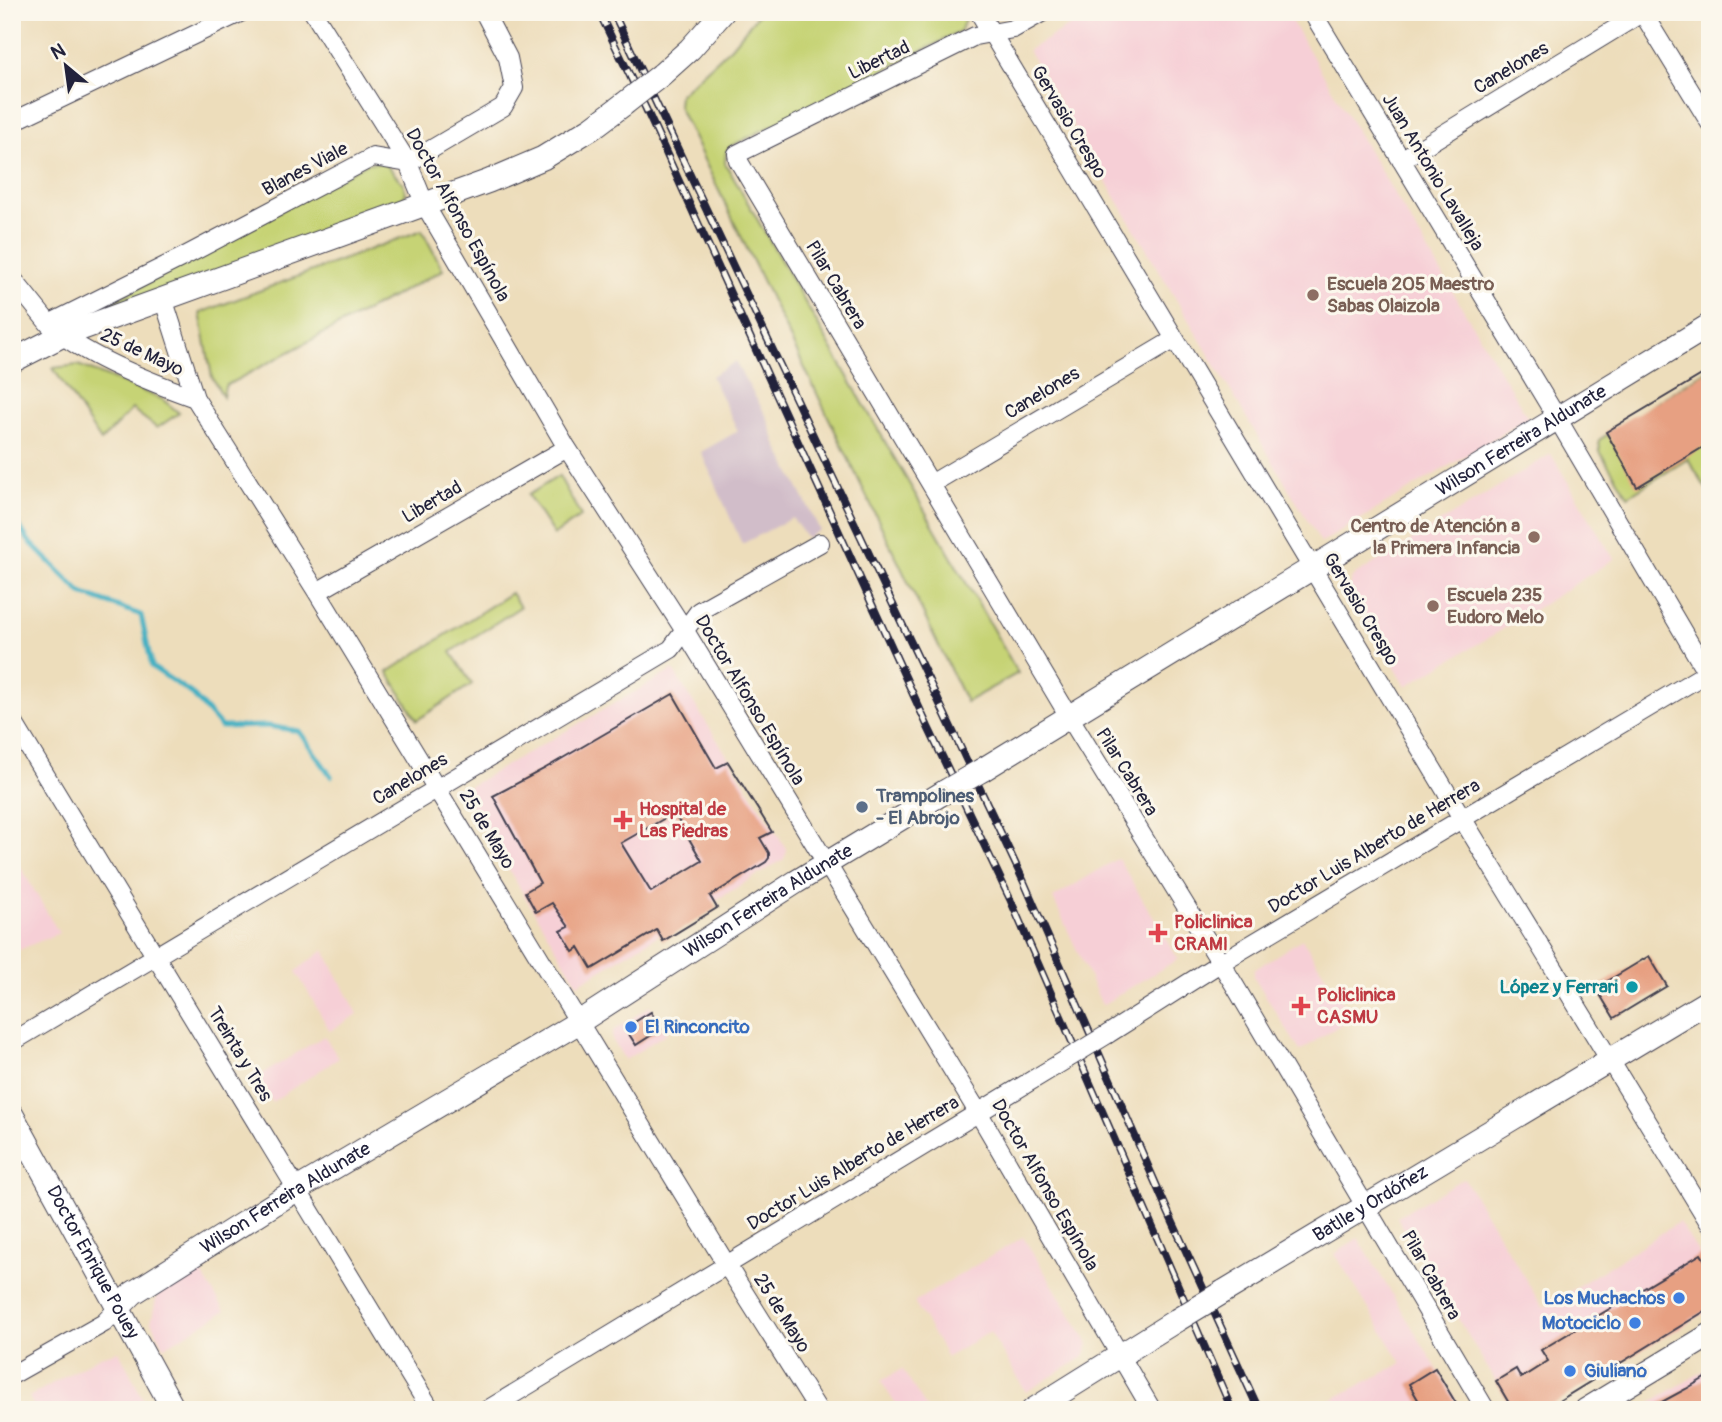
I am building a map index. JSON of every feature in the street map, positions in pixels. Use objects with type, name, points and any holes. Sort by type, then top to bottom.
[{"type":"street","points":[[12,122],[242,12]]},
{"type":"street","name":"Doctor Alfonso Espínola","points":[[313,12],[408,163],[425,205],[567,448],[685,631],[978,1112],[1152,1410]]},
{"type":"street","points":[[408,163],[503,107],[514,89],[508,58],[484,12]]},
{"type":"street","points":[[12,361],[55,330],[163,298],[425,205],[543,158],[592,128],[660,75],[690,49],[723,12]]},
{"type":"street","name":"Gervasio Crespo","points":[[979,12],[1462,818],[1710,1224]]},
{"type":"street","name":"Libertad","points":[[737,154],[975,36],[1013,29],[1043,12]]},
{"type":"street","name":"Juan Antonio Lavalleja","points":[[1312,12],[1709,674]]},
{"type":"street","points":[[1643,12],[1710,123]]},
{"type":"street","name":"Canelones","points":[[1401,160],[1643,12]]},
{"type":"street","name":"Pilar Cabrera","points":[[737,154],[740,165],[1070,718],[1367,1207],[1486,1410]]},
{"type":"street","name":"Blanes Viale","points":[[55,330],[183,257],[373,157],[408,163]]},
{"type":"street","name":"25 de Mayo","points":[[12,278],[55,330],[156,384],[195,398],[317,592],[726,1264],[818,1410]]},
{"type":"street","points":[[163,298],[195,398]]},
{"type":"street","name":"Wilson Ferreira Aldunate","points":[[12,1375],[104,1323],[132,1293],[296,1189],[579,1022],[796,882],[1070,718],[1710,326]]},
{"type":"street","name":"Canelones","points":[[931,484],[1175,338]]},
{"type":"street","name":"Libertad","points":[[317,592],[567,448]]},
{"type":"street","name":"Canelones","points":[[12,1042],[671,649],[699,611],[820,543]]},
{"type":"street","name":"Doctor Luis Alberto de Herrera","points":[[487,1410],[1108,1034],[1220,963],[1709,674]]},
{"type":"street","name":"Treinta y Tres","points":[[12,720],[431,1410]]},
{"type":"street","name":"Batlle y Ordóñez","points":[[1032,1410],[1710,1000]]},
{"type":"street","name":"Doctor Enrique Pouey","points":[[12,1115],[174,1410]]},
{"type":"street","points":[[1586,1410],[1710,1335]]},
{"type":"shaded area","name":"Escuela 205 Maestro Sabas Olaizola","points":[[1094,12],[1286,12],[1528,418],[1321,543],[1028,50]]},
{"type":"shaded area","points":[[735,362],[767,417],[777,446],[820,530],[807,538],[792,518],[742,544],[701,452],[738,431],[711,376]]},
{"type":"shaded area","points":[[1551,454],[1614,559],[1517,621],[1406,686],[1349,591],[1352,577]]},
{"type":"shaded area","name":"Hospital de Las Piedras","points":[[673,670],[787,850],[784,859],[578,984],[461,791]]},
{"type":"shaded area","points":[[12,852],[59,933],[12,953]]},
{"type":"shaded area","points":[[1118,858],[1178,959],[1102,1005],[1053,898]]},
{"type":"shaded area","points":[[1302,939],[1352,1017],[1300,1051],[1254,977],[1254,970]]},
{"type":"shaded area","points":[[324,950],[358,1014],[330,1031],[296,971]]},
{"type":"shaded area","points":[[650,1006],[667,1033],[625,1060],[612,1039],[613,1031]]},
{"type":"shaded area","points":[[324,1036],[339,1058],[272,1102],[258,1077]]},
{"type":"shaded area","points":[[1464,1178],[1543,1308],[1679,1222],[1710,1271],[1710,1310],[1541,1410],[1513,1410],[1397,1217]]},
{"type":"shaded area","points":[[1023,1237],[1089,1344],[1084,1357],[1026,1392],[990,1332],[947,1357],[914,1302]]},
{"type":"shaded area","points":[[1358,1238],[1462,1410],[1312,1410],[1402,1363],[1335,1254]]},
{"type":"shaded area","points":[[199,1269],[225,1311],[165,1347],[151,1322],[157,1295]]},
{"type":"shaded area","points":[[119,1351],[144,1401],[129,1410],[36,1410],[29,1397],[100,1356]]},
{"type":"shaded area","points":[[1710,1367],[1710,1410],[1638,1410]]},
{"type":"shaded area","points":[[902,1369],[928,1410],[899,1410],[881,1381]]},
{"type":"green space","points":[[760,12],[964,12],[966,17],[960,32],[731,146],[726,152],[725,163],[1018,673],[966,702],[678,106],[679,95],[731,47]]},
{"type":"green space","points":[[383,162],[403,183],[406,193],[396,202],[90,322],[74,323],[367,163]]},
{"type":"green space","points":[[422,230],[443,270],[225,386],[223,397],[212,377],[200,313]]},
{"type":"green space","points":[[78,365],[162,399],[179,413],[157,428],[132,409],[101,441],[53,368]]},
{"type":"green space","points":[[1707,370],[1710,375],[1710,495],[1688,459],[1628,496],[1600,452],[1599,440]]},
{"type":"green space","points":[[559,476],[581,516],[554,535],[528,495]]},
{"type":"green space","points":[[511,593],[520,607],[451,652],[472,684],[417,720],[388,672]]},
{"type":"building","points":[[1710,370],[1710,443],[1637,487],[1606,432]]},
{"type":"building","name":"Hospital de Las Piedras","points":[[673,694],[716,768],[728,762],[772,832],[760,838],[769,858],[710,896],[717,908],[663,941],[657,930],[592,969],[579,947],[573,951],[561,931],[569,927],[552,903],[536,912],[525,892],[540,883],[493,796]],"holes":[[[674,813],[702,861],[651,892],[621,843]]]},
{"type":"building","name":"López y Ferrari","points":[[1649,956],[1667,986],[1614,1018],[1596,988]]},
{"type":"building","points":[[651,1012],[661,1029],[636,1045],[625,1028]]},
{"type":"building","points":[[1701,1254],[1710,1269],[1710,1308],[1544,1410],[1513,1410],[1496,1381],[1516,1369],[1521,1378],[1548,1361],[1541,1350]]},
{"type":"building","points":[[1435,1368],[1460,1410],[1424,1410],[1409,1384]]},
{"type":"building","points":[[1710,1375],[1710,1410],[1647,1410],[1686,1389]]},
{"type":"waterway","points":[[12,514],[28,540],[81,593],[141,615],[152,667],[191,693],[221,727],[268,726],[299,731],[331,776]]},
{"type":"railway","points":[[599,12],[1010,899],[1232,1410]]},
{"type":"railway","points":[[613,12],[1024,882],[1169,1214],[1259,1410]]},
{"type":"place","name":"Escuela 205 Maestro Sabas Olaizola","points":[[1313,295]]},
{"type":"place","name":"Centro de Atención a la Primera Infancia","points":[[1534,537]]},
{"type":"place","name":"Escuela 235 Eudoro Melo","points":[[1433,606]]},
{"type":"place","name":"Trampolines - El Abrojo","points":[[862,807]]},
{"type":"place","name":"Hospital de Las Piedras","points":[[623,820]]},
{"type":"place","name":"Policlinica CRAMI","points":[[1158,933]]},
{"type":"place","name":"López y Ferrari","points":[[1632,987]]},
{"type":"place","name":"Policlinica CASMU","points":[[1301,1006]]},
{"type":"place","name":"El Rinconcito","points":[[631,1027]]},
{"type":"place","name":"Los Muchachos","points":[[1679,1298]]},
{"type":"place","name":"Motociclo","points":[[1635,1323]]},
{"type":"place","name":"Giuliano","points":[[1570,1371]]}]
